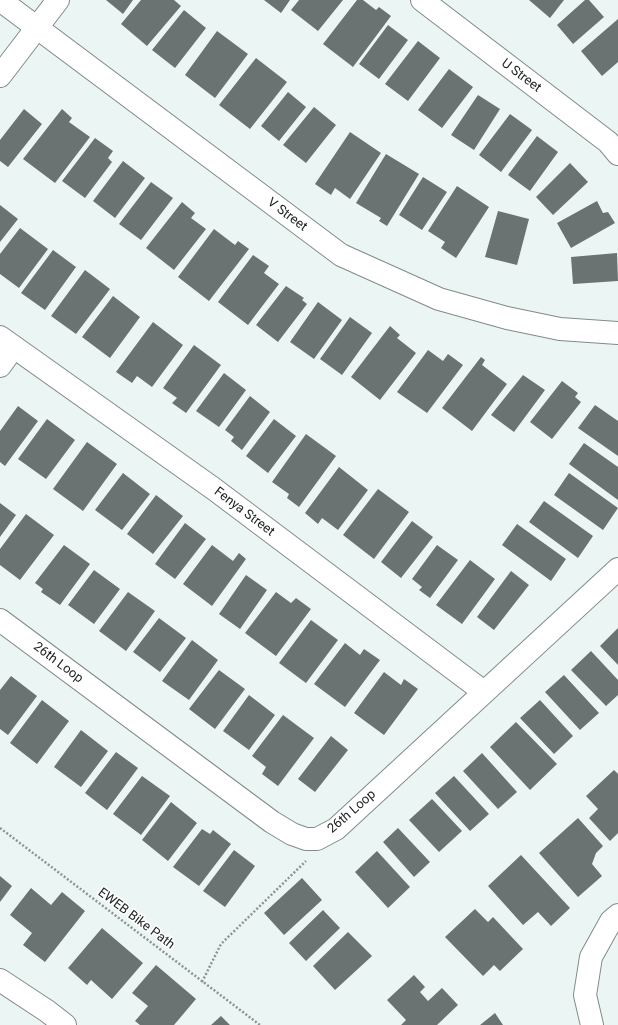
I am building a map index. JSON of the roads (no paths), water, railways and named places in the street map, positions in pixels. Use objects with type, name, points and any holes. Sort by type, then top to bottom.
[{"type":"street","name":"V Street","points":[[0,0],[341,255],[439,299],[492,314],[560,328],[618,333]]},
{"type":"street","points":[[0,76],[58,0]]},
{"type":"street","name":"U Street","points":[[422,0],[608,142],[618,154]]},
{"type":"street","points":[[0,366],[7,343]]},
{"type":"street","name":"Fenya Street","points":[[7,343],[214,489],[484,692]]},
{"type":"street","name":"26th Loop","points":[[0,620],[272,822],[292,834],[306,839],[326,835],[336,829],[618,570]]},
{"type":"street","points":[[592,1025],[585,995],[591,957],[611,921],[618,915]]},
{"type":"street","points":[[0,980],[47,1010],[64,1025]]}]
